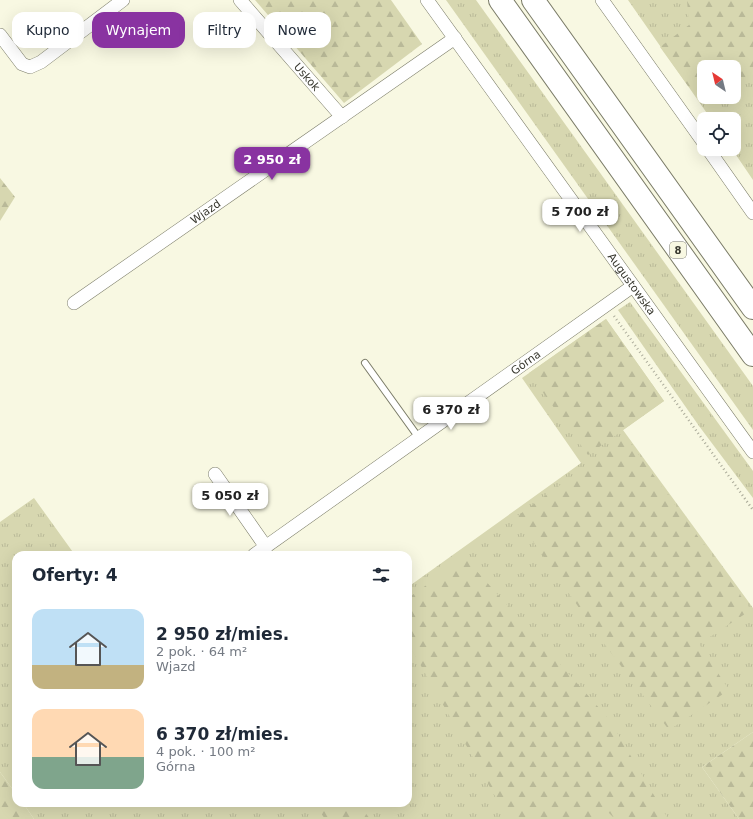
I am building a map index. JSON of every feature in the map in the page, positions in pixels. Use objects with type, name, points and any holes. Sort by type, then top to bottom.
[{"type":"highway","name":"8","points":[[500,0],[753,354]]},
{"type":"highway","name":"8","points":[[533,0],[753,308]]},
{"type":"street","points":[[0,35],[22,64],[30,67],[41,62],[123,0]]},
{"type":"street","name":"Uskok","points":[[240,0],[342,118]]},
{"type":"street","name":"Augustowska","points":[[427,0],[753,452]]},
{"type":"street","points":[[602,0],[697,133]]},
{"type":"street","name":"Wjazd","points":[[74,304],[455,38]]},
{"type":"street","points":[[713,156],[753,213]]},
{"type":"street","name":"Górna","points":[[260,551],[607,306],[633,286]]},
{"type":"street","points":[[215,474],[266,547]]},
{"type":"lane","points":[[365,363],[419,438]]},
{"type":"path","points":[[607,306],[753,510]]},
{"type":"green space","points":[[255,0],[391,0],[422,44],[344,103],[296,48],[331,48],[331,12],[265,12]]},
{"type":"green space","points":[[446,0],[476,0],[753,386],[753,430]]},
{"type":"green space","points":[[628,0],[753,0],[753,180],[737,156],[741,156],[741,112],[706,112],[701,104],[741,104],[741,60],[697,60],[697,99]]},
{"type":"green space","points":[[687,0],[751,0],[753,3],[753,71],[741,80],[741,60],[697,60],[697,88],[688,86],[660,47],[689,25]]},
{"type":"green space","points":[[0,178],[15,197],[0,221]]},
{"type":"green space","points":[[630,302],[753,471],[753,498],[699,426],[618,310]]},
{"type":"green space","points":[[606,319],[664,401],[623,430],[753,608],[753,732],[702,767],[739,819],[34,819],[26,807],[412,807],[412,584],[581,463],[522,378]]},
{"type":"green space","points":[[606,319],[664,401],[588,455],[529,373]]},
{"type":"green space","points":[[626,437],[751,610],[699,644],[729,690],[669,730],[600,638],[516,517]]},
{"type":"green space","points":[[34,498],[72,551],[12,551],[12,788],[0,772],[0,522]]},
{"type":"green space","points":[[465,558],[609,719],[668,819],[615,819],[607,811],[595,819],[508,819],[412,650],[412,595]]},
{"type":"green space","points":[[753,732],[753,819],[739,819],[702,767]]},
{"type":"green space","points":[[0,772],[12,788],[12,807],[26,807],[34,819],[0,819]]},
{"type":"green space","points":[[317,807],[361,807],[370,819],[325,819]]}]
